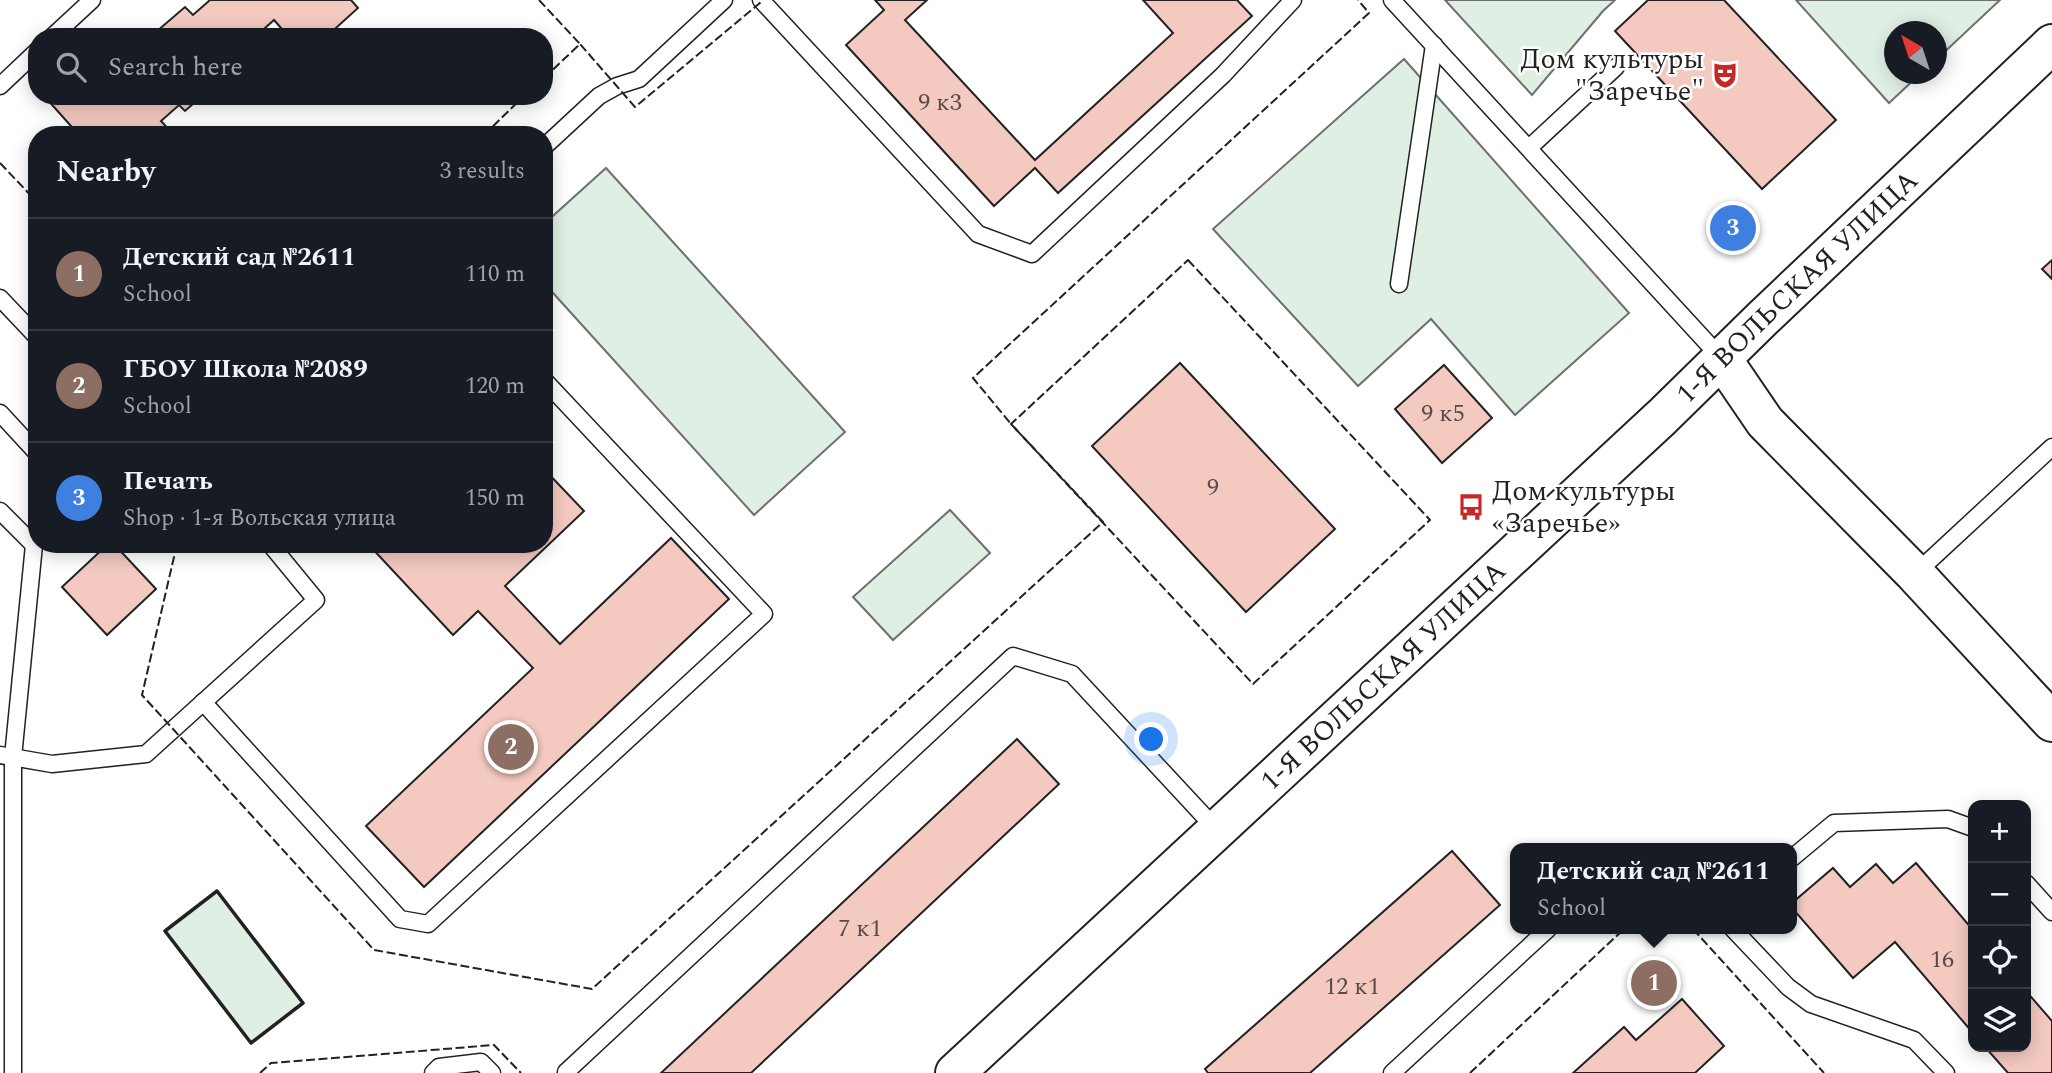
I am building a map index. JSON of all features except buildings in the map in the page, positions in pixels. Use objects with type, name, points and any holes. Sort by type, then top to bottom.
[{"type":"street","name":"1-Я ВОЛЬСКАЯ УЛИЦА","points":[[955,1073],[1662,417],[2052,44]]},
{"type":"street","points":[[1722,359],[1765,422],[1915,574],[2052,722]]},
{"type":"lane","points":[[62,28],[92,0]]},
{"type":"lane","points":[[553,139],[599,96],[617,86],[639,79],[723,0]]},
{"type":"lane","points":[[761,0],[978,234],[1032,254],[1223,75],[1293,0]]},
{"type":"lane","points":[[1392,0],[1722,359]]},
{"type":"lane","points":[[1399,284],[1434,45]]},
{"type":"lane","points":[[0,86],[28,60]]},
{"type":"lane","points":[[1529,148],[1616,67]]},
{"type":"lane","points":[[0,298],[28,328]]},
{"type":"lane","points":[[203,702],[400,919],[428,924],[764,614],[553,390]]},
{"type":"lane","points":[[0,413],[28,443]]},
{"type":"lane","points":[[1915,574],[2052,447]]},
{"type":"lane","points":[[0,511],[28,533]]},
{"type":"lane","points":[[13,1073],[6,756],[33,553]]},
{"type":"lane","points":[[6,756],[52,764],[146,754],[316,600],[277,553]]},
{"type":"lane","points":[[567,1073],[1013,656],[1072,674],[1216,829]]},
{"type":"lane","points":[[1797,854],[1833,823],[1948,819],[1968,826]]},
{"type":"lane","points":[[2031,889],[2052,912]]},
{"type":"lane","points":[[1392,1073],[1543,934]]},
{"type":"lane","points":[[1738,934],[1788,987],[1811,1004],[1914,1040],[1946,1073]]},
{"type":"lane","points":[[433,1073],[439,1067],[481,1062],[492,1073]]},
{"type":"green space","points":[[1445,0],[1615,0],[1532,95]]},
{"type":"green space","points":[[1796,0],[2000,0],[1947,50],[1947,21],[1884,21],[1884,84],[1909,84],[1889,103]]},
{"type":"green space","points":[[1404,59],[1629,313],[1515,415],[1431,319],[1358,386],[1213,229]]},
{"type":"green space","points":[[606,168],[845,432],[754,515],[553,293],[553,216]]},
{"type":"green space","points":[[950,510],[990,553],[893,640],[853,597]]},
{"type":"green space","points":[[217,891],[303,1003],[251,1043],[165,931]]},
{"type":"fence","points":[[539,0],[580,44],[578,46]]},
{"type":"fence","points":[[175,553],[142,695],[374,950],[592,989],[1103,522],[1011,424],[973,378],[1369,13],[1358,0]]},
{"type":"fence","points":[[553,70],[580,44],[635,107],[761,2]]},
{"type":"fence","points":[[493,126],[515,105]]},
{"type":"fence","points":[[0,163],[28,193]]},
{"type":"fence","points":[[1188,260],[1430,520],[1253,684],[1011,424],[1188,260]]},
{"type":"fence","points":[[1470,1073],[1619,934]]},
{"type":"fence","points":[[1698,934],[1824,1073]]},
{"type":"fence","points":[[260,1073],[271,1063],[494,1045],[521,1073]]},
{"type":"wall","points":[[217,891],[303,1003],[251,1043],[165,931],[217,891]]},
{"type":"place","name":"Дом культуры \"Заречье\"","points":[[1725,75]]},
{"type":"place","name":"Печать","points":[[1733,228]]},
{"type":"place","name":"Дом культуры «Заречье»","points":[[1471,507]]},
{"type":"place","name":"ГБОУ Школа №2089","points":[[511,747]]},
{"type":"place","name":"Детский сад №2611","points":[[1654,983]]}]
